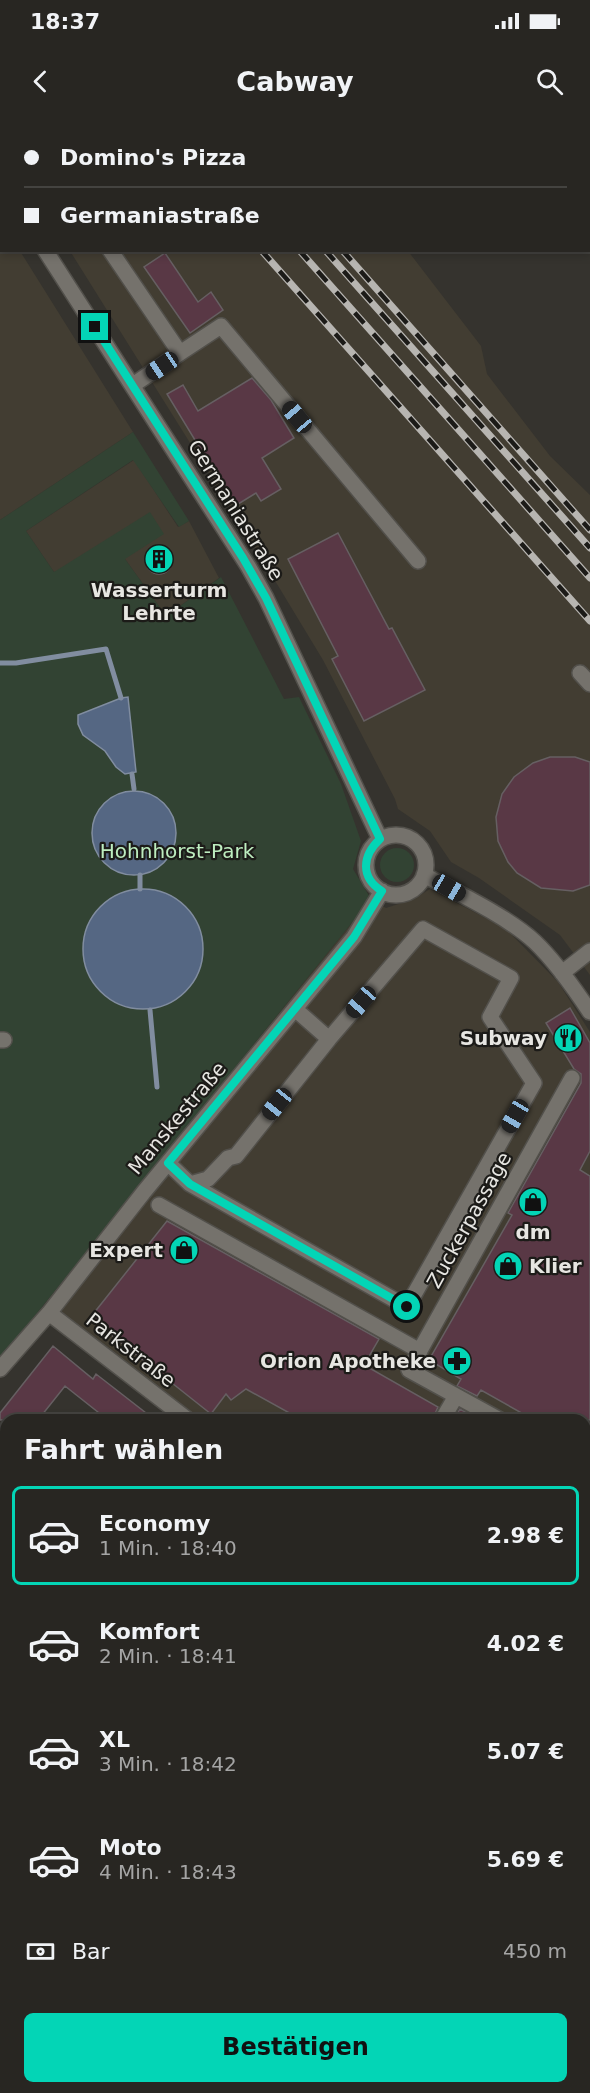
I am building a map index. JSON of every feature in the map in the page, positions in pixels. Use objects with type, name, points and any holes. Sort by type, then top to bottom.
[{"type":"street","name":"Germaniastraße","points":[[46,252],[243,558],[266,598],[380,839]]},
{"type":"street","points":[[111,252],[180,353]]},
{"type":"street","points":[[133,385],[221,326],[418,561]]},
{"type":"street","points":[[397,835],[414,841],[424,856],[426,865],[424,875],[417,886],[409,892],[391,895],[376,887],[369,879],[366,870],[367,856],[380,839],[397,835]]},
{"type":"street","points":[[424,875],[515,927],[534,942],[562,973],[590,1012]]},
{"type":"street","name":"Manskestraße","points":[[0,1369],[49,1313],[168,1163],[354,937],[382,891]]},
{"type":"street","points":[[168,1163],[190,1184],[407,1307],[534,1083],[490,1017],[512,978],[423,929],[328,1039],[236,1156],[228,1158],[208,1179],[190,1184]]},
{"type":"street","points":[[562,973],[590,951]]},
{"type":"street","points":[[295,1009],[328,1039]]},
{"type":"street","name":"Zuckerpassage","points":[[489,1414],[409,1370],[572,1078]]},
{"type":"street","points":[[159,1205],[420,1351]]},
{"type":"street","name":"Parkstraße","points":[[49,1313],[180,1414]]},
{"type":"street","points":[[446,1414],[456,1396]]},
{"type":"shaded area","points":[[0,252],[21,252],[133,432],[0,520]]},
{"type":"shaded area","points":[[71,252],[409,252],[481,346],[487,374],[550,456],[590,495],[590,975],[560,935],[479,878],[451,862],[430,831],[398,809],[395,799],[323,660]]},
{"type":"shaded area","points":[[134,460],[178,527],[189,521],[219,578],[166,616],[125,559],[54,572],[26,531]]},
{"type":"shaded area","points":[[430,889],[505,928],[558,982],[590,1032],[590,1414],[187,1414],[47,1301],[371,899],[386,908],[414,899]]},
{"type":"green space","name":"Hohnhorst-Park","points":[[133,432],[189,521],[179,527],[133,460],[26,531],[54,572],[150,512],[164,534],[125,559],[166,616],[221,577],[284,699],[299,697],[341,784],[361,841],[353,869],[371,899],[0,1359],[0,520]]},
{"type":"green space","points":[[397,848],[409,853],[414,865],[409,877],[397,882],[385,877],[380,865],[385,853]]},
{"type":"water","points":[[128,697],[136,772],[125,774],[116,767],[105,751],[83,735],[78,724],[78,715]]},
{"type":"water","points":[[126,791],[142,791],[158,798],[169,809],[176,825],[173,849],[164,863],[142,875],[126,875],[110,868],[99,857],[92,841],[92,825],[99,809],[110,798]]},
{"type":"water","points":[[143,889],[166,893],[186,906],[199,926],[203,949],[199,972],[186,992],[166,1005],[143,1009],[120,1005],[100,992],[87,972],[83,949],[87,926],[100,906],[120,893]]},
{"type":"building","points":[[165,253],[198,302],[211,292],[223,310],[190,333],[144,267]]},
{"type":"building","points":[[252,378],[271,400],[294,438],[262,458],[281,489],[261,501],[256,493],[235,506],[167,394],[183,385],[198,411]]},
{"type":"building","points":[[338,533],[389,629],[392,628],[425,690],[364,721],[332,659],[338,656],[288,559]]},
{"type":"building","name":"Wasserturm Lehrte","points":[[159,548],[168,552],[172,561],[168,570],[159,574],[150,570],[146,561],[150,552]]},
{"type":"building","points":[[550,757],[575,757],[590,762],[590,885],[573,891],[541,888],[517,873],[508,862],[498,841],[496,817],[502,794],[514,777],[533,763]]},
{"type":"building","points":[[570,1008],[590,1043],[590,1151],[580,1170],[590,1176],[590,1414],[523,1414],[481,1390],[477,1396],[457,1386],[461,1379],[429,1360],[512,1215],[508,1213],[581,1083],[581,1074],[574,1069],[546,1023]]},
{"type":"building","points":[[167,1221],[379,1339],[364,1365],[438,1407],[435,1414],[291,1414],[246,1389],[231,1400],[226,1394],[211,1414],[90,1318]]},
{"type":"building","points":[[53,1346],[93,1379],[96,1374],[147,1414],[100,1414],[65,1386],[43,1414],[0,1413]]},
{"type":"building","points":[[460,1409],[467,1413],[466,1414],[457,1414]]},
{"type":"waterway","points":[[0,663],[16,663],[106,649],[121,698]]},
{"type":"waterway","points":[[132,774],[134,789]]},
{"type":"waterway","points":[[140,875],[140,889]]},
{"type":"waterway","points":[[150,1010],[157,1087]]},
{"type":"railway","points":[[263,252],[590,621]]},
{"type":"railway","points":[[301,252],[590,578]]},
{"type":"railway","points":[[327,252],[590,548]]},
{"type":"railway","points":[[344,252],[590,530]]},
{"type":"place","name":"Wasserturm Lehrte","points":[[159,559]]},
{"type":"place","name":"Subway","points":[[568,1038]]},
{"type":"place","name":"dm","points":[[533,1202]]},
{"type":"place","name":"Expert","points":[[184,1250]]},
{"type":"place","name":"Klier","points":[[508,1266]]},
{"type":"place","name":"Orion Apotheke","points":[[457,1361]]},
{"type":"route","points":[[95,327],[243,558],[266,598],[380,839],[367,856],[366,870],[369,879],[382,891],[354,937],[168,1163],[190,1184],[407,1307]]}]
